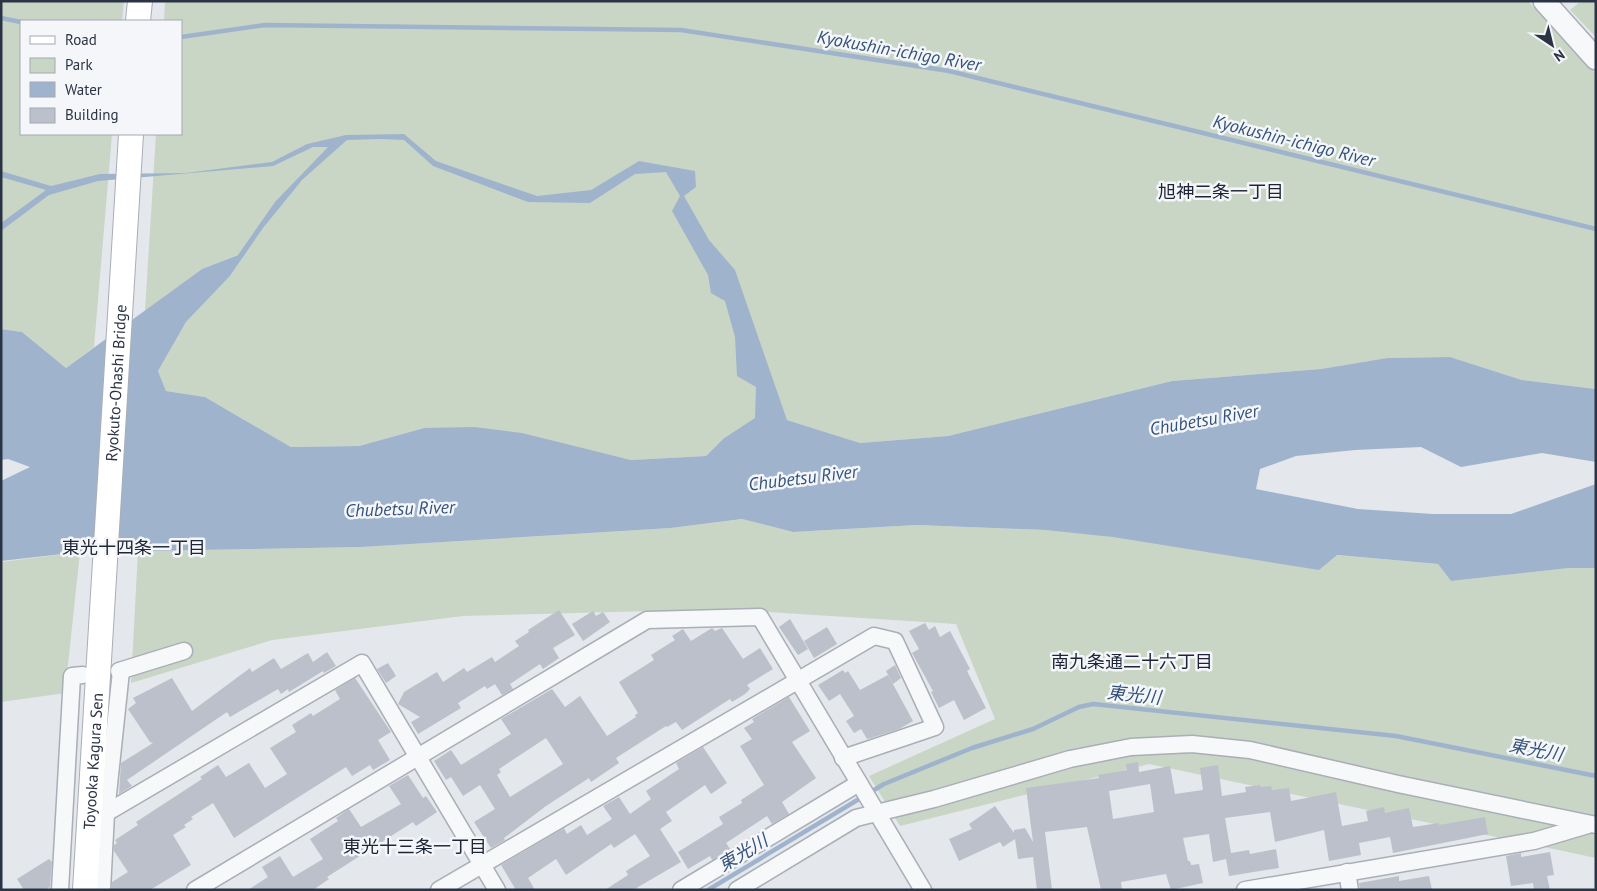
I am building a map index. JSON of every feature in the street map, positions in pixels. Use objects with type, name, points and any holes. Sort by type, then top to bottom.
[{"type":"main road","points":[[138,20],[140,1]]},
{"type":"main road","name":"Ryokuto-Ohashi Bridge","points":[[101,633],[131,135]]},
{"type":"main road","name":"Toyooka Kagura Sen","points":[[85,890],[101,633]]},
{"type":"street","points":[[1544,1],[1596,60]]},
{"type":"street","points":[[195,890],[647,620],[760,617],[923,890]]},
{"type":"street","points":[[439,890],[481,863],[874,636],[895,641],[935,727],[843,758]]},
{"type":"street","points":[[102,890],[106,813],[120,670],[184,651]]},
{"type":"street","points":[[106,813],[362,663],[497,890]]},
{"type":"street","points":[[60,890],[72,676],[83,675]]},
{"type":"street","points":[[681,890],[867,797],[934,800],[1070,759],[1131,747],[1192,744],[1250,750],[1398,784],[1593,824]]},
{"type":"street","points":[[737,890],[856,818],[867,797]]},
{"type":"street","points":[[1245,890],[1534,841],[1593,824]]},
{"type":"street","points":[[1347,872],[1350,890]]},
{"type":"green space","points":[[1,1],[124,1],[122,20],[20,20],[20,135],[112,135],[94,347],[66,368],[22,332],[1,329]]},
{"type":"green space","points":[[165,1],[1528,1],[1596,74],[1596,389],[1522,380],[1450,357],[1387,358],[1321,369],[1172,381],[948,436],[860,443],[787,420],[723,439],[706,456],[631,460],[589,450],[424,428],[359,446],[291,447],[205,397],[166,391],[158,371],[186,322],[230,276],[243,257],[237,255],[202,269],[145,311],[156,135],[182,135],[182,20],[164,20]]},
{"type":"green space","points":[[1581,1],[1596,1],[1596,37],[1570,10]]},
{"type":"green space","points":[[743,519],[793,532],[917,525],[1045,530],[1438,564],[1451,581],[1569,568],[1596,568],[1596,858],[1149,764],[900,826],[869,776],[995,719],[956,624],[768,612],[652,611],[463,616],[272,640],[131,683],[138,551],[362,547],[671,528]]},
{"type":"green space","points":[[80,552],[65,693],[1,702],[1,562]]},
{"type":"water","name":"Chubetsu River","points":[[404,134],[436,161],[537,196],[591,190],[639,161],[695,171],[696,187],[684,196],[709,240],[735,270],[787,420],[860,443],[948,436],[1172,381],[1321,369],[1387,358],[1450,357],[1522,380],[1596,389],[1596,462],[1542,453],[1461,467],[1421,447],[1355,450],[1296,456],[1260,469],[1256,489],[1358,509],[1433,514],[1511,514],[1596,484],[1596,568],[1569,568],[1451,581],[1438,564],[1337,555],[1319,570],[1113,537],[1045,530],[917,525],[793,532],[742,519],[671,528],[362,547],[80,552],[1,561],[1,481],[30,467],[8,459],[1,460],[1,329],[22,332],[66,368],[202,269],[238,255],[275,202],[328,147],[313,147],[273,166],[98,181],[49,195],[1,231],[1,223],[46,190],[1,177],[1,171],[51,186],[100,174],[186,173],[272,162],[307,144],[346,135]],"holes":[[[347,140],[404,140],[433,166],[528,202],[590,203],[635,174],[666,172],[680,196],[672,211],[708,275],[711,293],[725,301],[735,337],[737,376],[756,387],[755,418],[723,439],[706,456],[631,460],[522,433],[475,427],[424,428],[359,446],[291,447],[205,397],[166,391],[158,371],[186,322],[230,276],[263,228],[302,180]]]},
{"type":"building","points":[[559,610],[575,635],[553,648],[559,658],[543,669],[540,664],[510,684],[513,689],[502,695],[495,684],[487,689],[485,686],[458,703],[461,708],[418,734],[411,722],[420,717],[398,704],[404,692],[437,672],[443,682],[464,668],[467,672],[492,657],[495,662],[519,646],[515,641],[529,632],[528,630]]},
{"type":"building","points":[[593,611],[596,616],[603,612],[610,622],[583,641],[572,624]]},
{"type":"building","points":[[790,619],[808,649],[798,655],[779,627]]},
{"type":"building","points":[[925,623],[929,630],[935,626],[940,637],[950,631],[970,669],[967,671],[986,708],[964,720],[954,700],[939,708],[931,692],[933,691],[912,653],[919,649],[909,631]]},
{"type":"building","points":[[827,627],[837,644],[814,658],[804,641]]},
{"type":"building","points":[[712,628],[715,631],[722,628],[743,659],[760,648],[773,669],[747,685],[750,689],[745,694],[732,702],[730,699],[682,730],[676,722],[666,726],[616,758],[619,763],[591,782],[589,778],[546,806],[504,838],[505,840],[491,848],[474,822],[495,809],[480,785],[463,796],[451,777],[446,780],[434,761],[451,750],[461,765],[511,734],[501,719],[552,689],[565,707],[580,696],[607,736],[636,717],[635,715],[638,713],[619,682],[654,660],[651,655],[675,640],[672,636],[683,629],[691,641]],"holes":[[[546,738],[563,764],[510,797],[497,775],[501,772],[499,769]]]},
{"type":"building","points":[[327,652],[336,666],[324,673],[323,671],[289,692],[288,689],[281,694],[278,689],[230,717],[227,712],[127,780],[132,786],[119,794],[121,763],[153,743],[150,742],[128,709],[136,703],[133,698],[172,678],[192,711],[250,668],[252,672],[274,658],[281,669],[308,653],[313,662]]},
{"type":"building","points":[[388,663],[396,676],[386,683],[377,669]]},
{"type":"building","points":[[895,665],[901,678],[893,684],[886,671]]},
{"type":"building","points":[[843,670],[845,673],[848,671],[860,690],[888,675],[913,721],[899,729],[867,739],[861,729],[854,733],[846,721],[854,716],[840,694],[829,701],[818,685]]},
{"type":"building","points":[[355,678],[391,732],[378,740],[390,760],[373,770],[370,765],[352,776],[346,767],[234,838],[213,803],[191,817],[193,819],[184,825],[186,827],[173,835],[191,865],[150,890],[112,890],[112,882],[128,872],[114,851],[114,845],[117,843],[115,840],[138,825],[136,822],[202,779],[200,777],[218,765],[226,777],[249,763],[265,788],[287,774],[270,748],[296,732],[292,725],[311,713],[313,716],[340,699],[335,690]]},
{"type":"building","points":[[789,697],[810,731],[792,742],[816,778],[782,802],[789,814],[772,824],[767,816],[726,843],[730,849],[712,860],[710,856],[688,869],[678,852],[723,824],[719,817],[742,803],[741,800],[764,785],[740,746],[752,739],[744,728],[754,722],[752,719]]},
{"type":"building","points":[[703,747],[727,783],[711,794],[705,785],[666,812],[672,821],[660,829],[681,862],[633,890],[605,890],[628,875],[626,871],[650,856],[635,834],[614,848],[611,844],[566,875],[556,859],[528,878],[535,890],[516,890],[501,865],[564,828],[567,834],[581,825],[587,835],[612,819],[603,806],[619,797],[630,814],[651,799],[646,791],[679,769],[676,763]]},
{"type":"building","points":[[1138,762],[1139,772],[1170,766],[1175,794],[1203,790],[1200,768],[1218,765],[1222,796],[1246,792],[1245,787],[1260,785],[1261,787],[1271,786],[1272,790],[1289,788],[1291,801],[1336,792],[1342,826],[1368,821],[1366,811],[1384,807],[1385,813],[1409,808],[1413,827],[1439,823],[1439,825],[1485,817],[1488,834],[1393,853],[1390,837],[1359,843],[1361,855],[1329,861],[1324,830],[1275,842],[1270,812],[1225,818],[1231,853],[1249,850],[1250,854],[1276,849],[1279,868],[1229,876],[1226,859],[1213,862],[1209,834],[1183,838],[1188,861],[1190,861],[1191,865],[1199,864],[1203,883],[1171,890],[1166,874],[1121,882],[1122,890],[1101,890],[1087,827],[1045,832],[1052,890],[1037,890],[1033,857],[1018,859],[1015,839],[1003,847],[1000,842],[959,861],[949,839],[972,829],[969,824],[995,806],[1014,833],[1014,830],[1025,828],[1033,842],[1026,788],[1099,778],[1098,775],[1127,770],[1126,764]],"holes":[[[1150,784],[1154,812],[1113,819],[1109,791]]]},
{"type":"building","points":[[408,775],[423,798],[426,796],[437,812],[416,826],[413,822],[327,877],[329,879],[313,890],[248,890],[268,877],[262,867],[280,856],[293,877],[323,859],[310,839],[338,821],[336,818],[349,809],[361,827],[401,804],[389,786]]},
{"type":"building","points":[[1550,852],[1554,875],[1547,876],[1550,890],[1534,890],[1533,883],[1511,886],[1506,856],[1521,853],[1521,857]]},
{"type":"building","points":[[49,859],[52,862],[50,887],[45,890],[24,890],[17,879]]},
{"type":"building","points":[[1399,876],[1399,881],[1429,876],[1432,890],[1360,890],[1359,883]]},
{"type":"waterway","name":"Kyokushin-ichigo River","points":[[1,18],[20,22]]},
{"type":"waterway","name":"Kyokushin-ichigo River","points":[[182,37],[265,25],[681,30],[949,71],[1596,229]]},
{"type":"waterway","name":"東光川","points":[[708,890],[884,784],[972,748],[1033,729],[1079,707],[1093,704],[1396,736],[1596,776]]},
{"type":"district","name":"旭神二条一丁目","points":[[1221,192]]},
{"type":"district","name":"東光十四条一丁目","points":[[134,548]]},
{"type":"district","name":"南九条通二十六丁目","points":[[1132,662]]},
{"type":"district","name":"東光十三条一丁目","points":[[415,847]]}]
